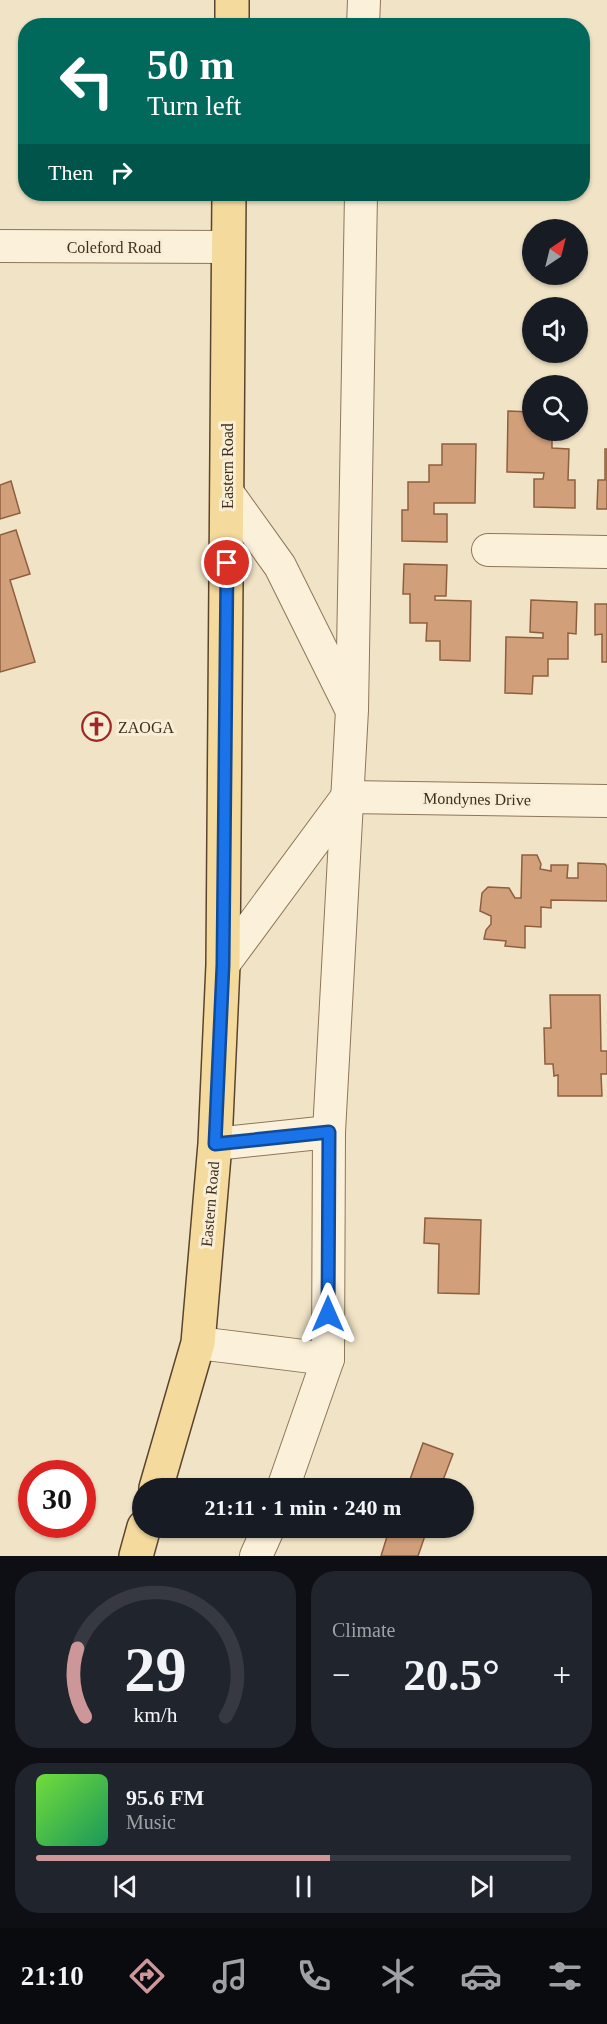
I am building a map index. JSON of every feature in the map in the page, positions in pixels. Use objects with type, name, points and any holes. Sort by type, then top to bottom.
[{"type":"main road","points":[[232,0],[232,18]]},
{"type":"main road","name":"Eastern Road","points":[[159,1478],[198,1343],[215,1144],[223,965],[229,201]]},
{"type":"main road","points":[[135,1556],[141,1538]]},
{"type":"street","points":[[363,18],[364,0]]},
{"type":"street","points":[[286,1478],[328,1359],[329,1132],[352,710],[360,201]]},
{"type":"street","name":"Coleford Road","points":[[0,246],[228,247]]},
{"type":"street","points":[[227,492],[280,566],[352,710]]},
{"type":"street","points":[[488,550],[607,552]]},
{"type":"street","points":[[223,965],[347,797]]},
{"type":"street","name":"Mondynes Drive","points":[[347,797],[607,801]]},
{"type":"street","points":[[215,1144],[329,1132]]},
{"type":"street","points":[[198,1343],[328,1359]]},
{"type":"street","points":[[256,1556],[264,1538]]},
{"type":"building","points":[[508,411],[522,412],[522,441],[552,441],[552,448],[569,449],[568,480],[575,480],[575,508],[534,507],[534,479],[543,479],[544,473],[507,472]]},
{"type":"building","points":[[442,444],[476,444],[475,503],[434,503],[434,514],[447,514],[447,542],[402,541],[402,510],[408,510],[408,482],[429,482],[429,465],[442,465]]},
{"type":"building","points":[[605,449],[607,449],[607,509],[597,509],[598,480],[605,480]]},
{"type":"building","points":[[11,481],[20,513],[0,519],[0,485]]},
{"type":"building","points":[[16,530],[30,574],[10,580],[35,662],[0,672],[0,535]]},
{"type":"building","points":[[404,564],[447,565],[446,596],[435,596],[435,600],[471,601],[470,661],[440,660],[440,641],[426,641],[427,623],[410,623],[410,594],[403,594]]},
{"type":"building","points":[[531,600],[577,602],[576,634],[568,633],[568,659],[548,659],[548,676],[533,676],[532,694],[505,693],[506,637],[543,638],[543,633],[530,632]]},
{"type":"building","points":[[595,604],[607,604],[607,662],[602,662],[602,634],[595,635]]},
{"type":"building","points":[[522,855],[537,855],[541,864],[540,869],[551,871],[551,865],[568,865],[567,878],[578,878],[578,863],[605,864],[607,867],[607,901],[551,900],[551,908],[541,907],[541,927],[525,926],[525,948],[505,946],[506,941],[484,939],[486,930],[491,924],[491,916],[480,911],[482,893],[488,887],[509,888],[515,898],[521,898]]},
{"type":"building","points":[[550,995],[600,995],[601,1051],[607,1051],[607,1074],[601,1074],[602,1096],[558,1096],[558,1075],[554,1076],[553,1064],[545,1064],[544,1028],[551,1028]]},
{"type":"building","points":[[425,1218],[481,1220],[479,1294],[438,1293],[439,1244],[424,1243]]},
{"type":"building","points":[[423,1443],[453,1454],[444,1478],[410,1478]]},
{"type":"building","points":[[387,1538],[424,1538],[418,1556],[381,1556]]},
{"type":"place","name":"ZAOGA","points":[[97,727]]},
{"type":"route","points":[[227,563],[223,965],[215,1144],[329,1132],[328,1314]]}]
